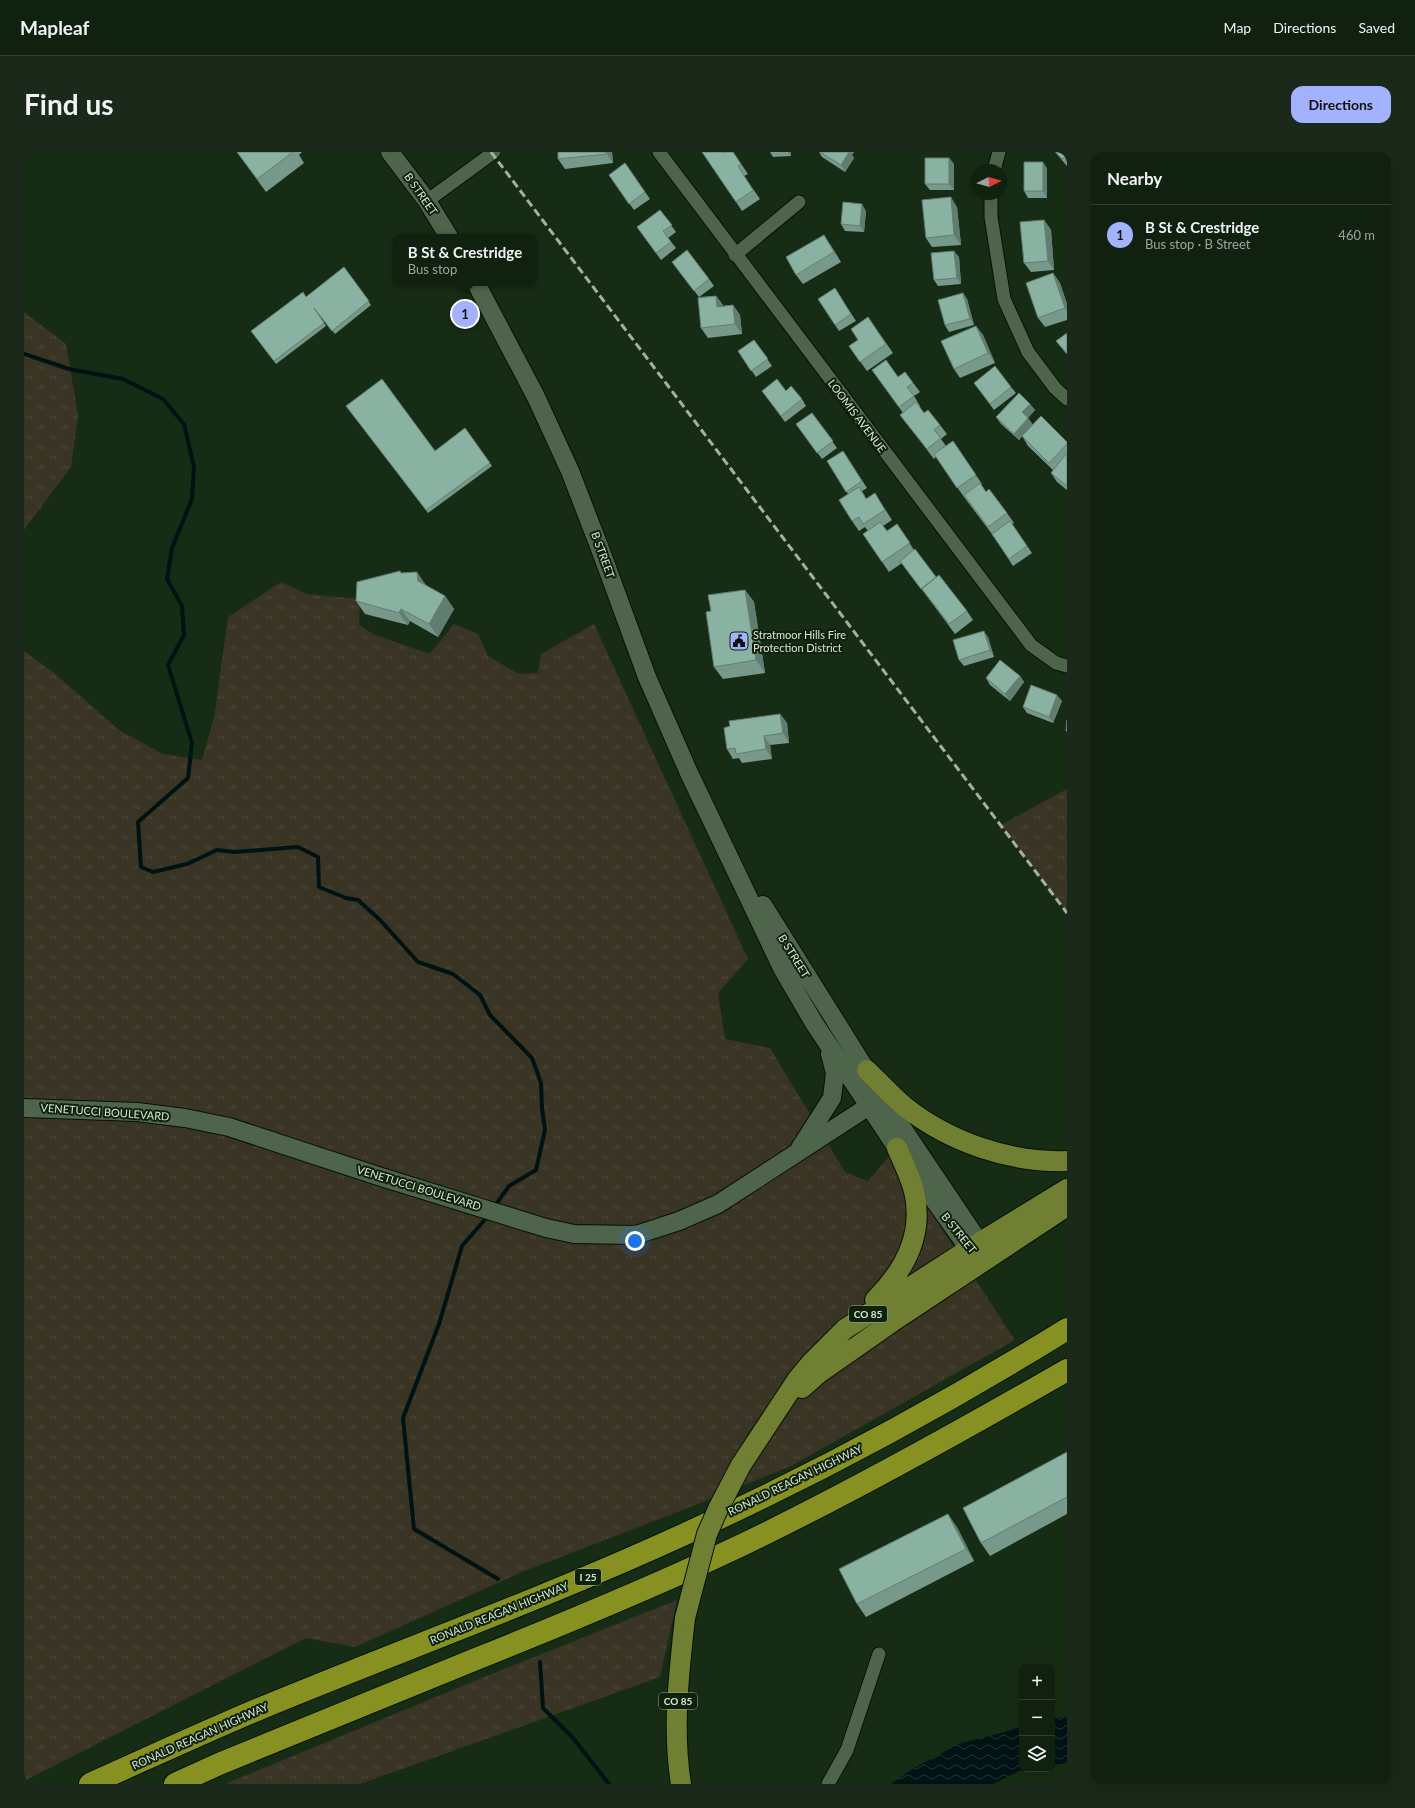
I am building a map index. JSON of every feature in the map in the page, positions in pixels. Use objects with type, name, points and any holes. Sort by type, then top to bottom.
[{"type":"highway","name":"RONALD REAGAN HIGHWAY","points":[[90,1784],[258,1709],[570,1584],[666,1543],[756,1500],[877,1439],[1006,1367],[1067,1329]]},
{"type":"highway","points":[[175,1784],[667,1580],[847,1493],[1067,1370]]},
{"type":"main road","name":"B STREET","points":[[390,152],[427,201],[447,234]]},
{"type":"main road","name":"B STREET","points":[[478,286],[536,397],[570,471],[647,677],[689,773],[783,970],[827,1042],[897,1148],[977,1250]]},
{"type":"main road","name":"B STREET","points":[[717,833],[867,1070],[977,1250]]},
{"type":"main road","name":"VENETUCCI BOULEVARD","points":[[797,1153],[832,1098],[835,1073],[827,1042]]},
{"type":"main road","points":[[867,1070],[905,1107],[942,1131],[962,1141],[981,1148],[1021,1158],[1067,1161]]},
{"type":"main road","name":"VENETUCCI BOULEVARD","points":[[24,1108],[137,1112],[185,1118],[229,1127],[546,1228],[574,1234],[636,1235],[679,1221],[718,1204],[869,1106]]},
{"type":"main road","points":[[845,1329],[888,1288],[906,1261],[913,1245],[916,1231],[916,1202],[910,1177],[897,1148]]},
{"type":"main road","name":"CO 85","points":[[681,1784],[677,1746],[677,1709],[686,1618],[708,1534],[721,1503],[741,1465],[807,1368],[845,1329],[977,1250],[1067,1189]]},
{"type":"main road","name":"CO 85","points":[[778,1410],[819,1373],[977,1250],[1067,1206]]},
{"type":"street","points":[[427,201],[494,152]]},
{"type":"street","name":"LOOMIS AVENUE","points":[[659,152],[735,255],[1031,645],[1056,663],[1067,666]]},
{"type":"street","points":[[996,164],[999,152]]},
{"type":"street","points":[[991,200],[991,217],[1004,299],[1028,352],[1055,388],[1067,399]]},
{"type":"street","points":[[735,255],[799,202]]},
{"type":"street","points":[[828,1784],[847,1750],[879,1654]]},
{"type":"green space","points":[[24,312],[66,344],[78,416],[71,467],[24,530]]},
{"type":"green space","points":[[281,582],[307,594],[360,599],[359,625],[373,634],[430,654],[454,624],[478,634],[488,656],[519,674],[538,673],[541,654],[594,624],[748,959],[718,993],[725,1039],[770,1048],[845,1172],[868,1181],[892,1153],[1015,1340],[791,1466],[693,1506],[522,1572],[355,1647],[306,1638],[24,1781],[24,651],[53,672],[119,730],[163,754],[202,760],[214,718],[228,617]]},
{"type":"green space","points":[[1067,789],[1067,913],[1001,825]]},
{"type":"green space","points":[[677,1600],[660,1677],[360,1784],[225,1784],[494,1673]]},
{"type":"water","points":[[1067,1717],[1067,1763],[1055,1765],[1055,1736],[1055,1718]]},
{"type":"water","points":[[1019,1727],[1019,1771],[993,1784],[891,1784],[911,1770],[958,1744]]},
{"type":"building","points":[[237,152],[293,152],[257,179]]},
{"type":"building","points":[[558,152],[606,152],[607,154],[558,159]]},
{"type":"building","points":[[702,152],[733,152],[741,164],[738,166],[753,190],[736,202]]},
{"type":"building","points":[[820,152],[849,152],[841,165]]},
{"type":"building","points":[[1056,152],[1067,152],[1067,155],[1062,159]]},
{"type":"building","points":[[925,158],[949,158],[949,184],[925,184]]},
{"type":"building","points":[[1024,162],[1043,162],[1043,191],[1024,191]]},
{"type":"building","points":[[625,163],[645,192],[629,204],[609,175]]},
{"type":"building","points":[[951,197],[954,235],[926,238],[922,200]]},
{"type":"building","points":[[843,202],[862,204],[860,226],[841,224]]},
{"type":"building","points":[[660,210],[672,225],[663,231],[671,242],[656,253],[637,227]]},
{"type":"building","points":[[1044,220],[1048,261],[1024,263],[1020,222]]},
{"type":"building","points":[[824,235],[834,252],[796,275],[786,257]]},
{"type":"building","points":[[687,250],[709,279],[694,291],[672,262]]},
{"type":"building","points":[[954,251],[957,278],[934,280],[931,253]]},
{"type":"building","points":[[344,267],[369,301],[332,331],[314,308],[324,323],[274,361],[251,331],[303,292],[306,297]]},
{"type":"building","points":[[1053,273],[1065,308],[1038,318],[1026,283]]},
{"type":"building","points":[[835,288],[851,314],[835,325],[818,299]]},
{"type":"building","points":[[963,293],[970,319],[945,325],[938,300]]},
{"type":"building","points":[[716,296],[717,307],[733,305],[735,324],[701,328],[698,298]]},
{"type":"building","points":[[868,317],[886,344],[860,362],[849,346],[858,340],[851,329]]},
{"type":"building","points":[[976,326],[988,353],[954,369],[941,341]]},
{"type":"building","points":[[1067,333],[1067,354],[1056,341]]},
{"type":"building","points":[[754,340],[768,359],[751,371],[738,351]]},
{"type":"building","points":[[886,360],[898,377],[905,372],[913,383],[907,387],[914,396],[899,407],[872,370]]},
{"type":"building","points":[[995,366],[1011,387],[990,404],[974,383]]},
{"type":"building","points":[[382,379],[435,451],[465,428],[490,463],[426,510],[346,406]]},
{"type":"building","points":[[777,379],[786,391],[791,386],[802,399],[781,416],[762,391]]},
{"type":"building","points":[[1019,393],[1030,404],[1022,412],[1028,418],[1014,434],[996,417]]},
{"type":"building","points":[[916,402],[924,413],[928,410],[940,425],[934,430],[941,438],[927,449],[900,415]]},
{"type":"building","points":[[812,413],[833,441],[817,453],[796,424]]},
{"type":"building","points":[[1041,416],[1067,442],[1067,444],[1049,463],[1022,436]]},
{"type":"building","points":[[953,441],[976,475],[957,488],[934,454]]},
{"type":"building","points":[[843,451],[862,481],[846,492],[827,461]]},
{"type":"building","points":[[1067,453],[1067,486],[1051,473]]},
{"type":"building","points":[[980,483],[986,492],[989,489],[1007,513],[988,527],[964,495]]},
{"type":"building","points":[[859,487],[866,499],[875,493],[885,510],[863,524],[859,517],[852,521],[839,500]]},
{"type":"building","points":[[1010,521],[1027,546],[1009,559],[992,534]]},
{"type":"building","points":[[880,522],[887,531],[897,524],[910,543],[882,562],[863,534]]},
{"type":"building","points":[[915,549],[936,577],[921,589],[900,561]]},
{"type":"building","points":[[400,571],[401,573],[417,572],[418,581],[445,596],[429,624],[401,609],[399,613],[356,601],[357,582]]},
{"type":"building","points":[[939,575],[967,611],[949,624],[922,589]]},
{"type":"building","name":"Stratmoor Hills Fire Protection District","points":[[745,590],[756,660],[714,667],[706,612],[711,611],[708,595]]},
{"type":"building","points":[[984,631],[990,650],[959,660],[953,640]]},
{"type":"building","points":[[1000,660],[1020,676],[1005,694],[986,678]]},
{"type":"building","points":[[1031,685],[1057,695],[1049,717],[1023,707]]},
{"type":"building","points":[[780,714],[783,733],[764,736],[766,749],[736,754],[735,748],[727,749],[724,728],[730,726],[729,721]]},
{"type":"building","points":[[1067,1452],[1067,1497],[981,1543],[963,1508]]},
{"type":"building","points":[[948,1514],[966,1549],[857,1604],[839,1569]]},
{"type":"waterway","points":[[24,354],[69,369],[123,379],[163,399],[184,424],[194,467],[192,499],[172,548],[167,579],[182,606],[184,635],[168,665],[192,743],[188,778],[138,822],[141,867],[153,872],[187,864],[217,850],[234,852],[298,847],[318,857],[319,887],[346,898],[358,900],[380,920],[418,962],[453,974],[480,995],[490,1015],[532,1058],[541,1083],[545,1130],[536,1170],[509,1186],[494,1207]]},
{"type":"waterway","points":[[488,1216],[462,1246],[439,1324],[403,1418],[414,1529],[498,1579]]},
{"type":"waterway","points":[[540,1662],[543,1708],[573,1738],[609,1784]]},
{"type":"railway","points":[[491,152],[1067,913]]},
{"type":"place","name":"B St & Crestridge","points":[[465,314]]},
{"type":"place","name":"Stratmoor Hills Fire Protection District","points":[[739,641]]}]
